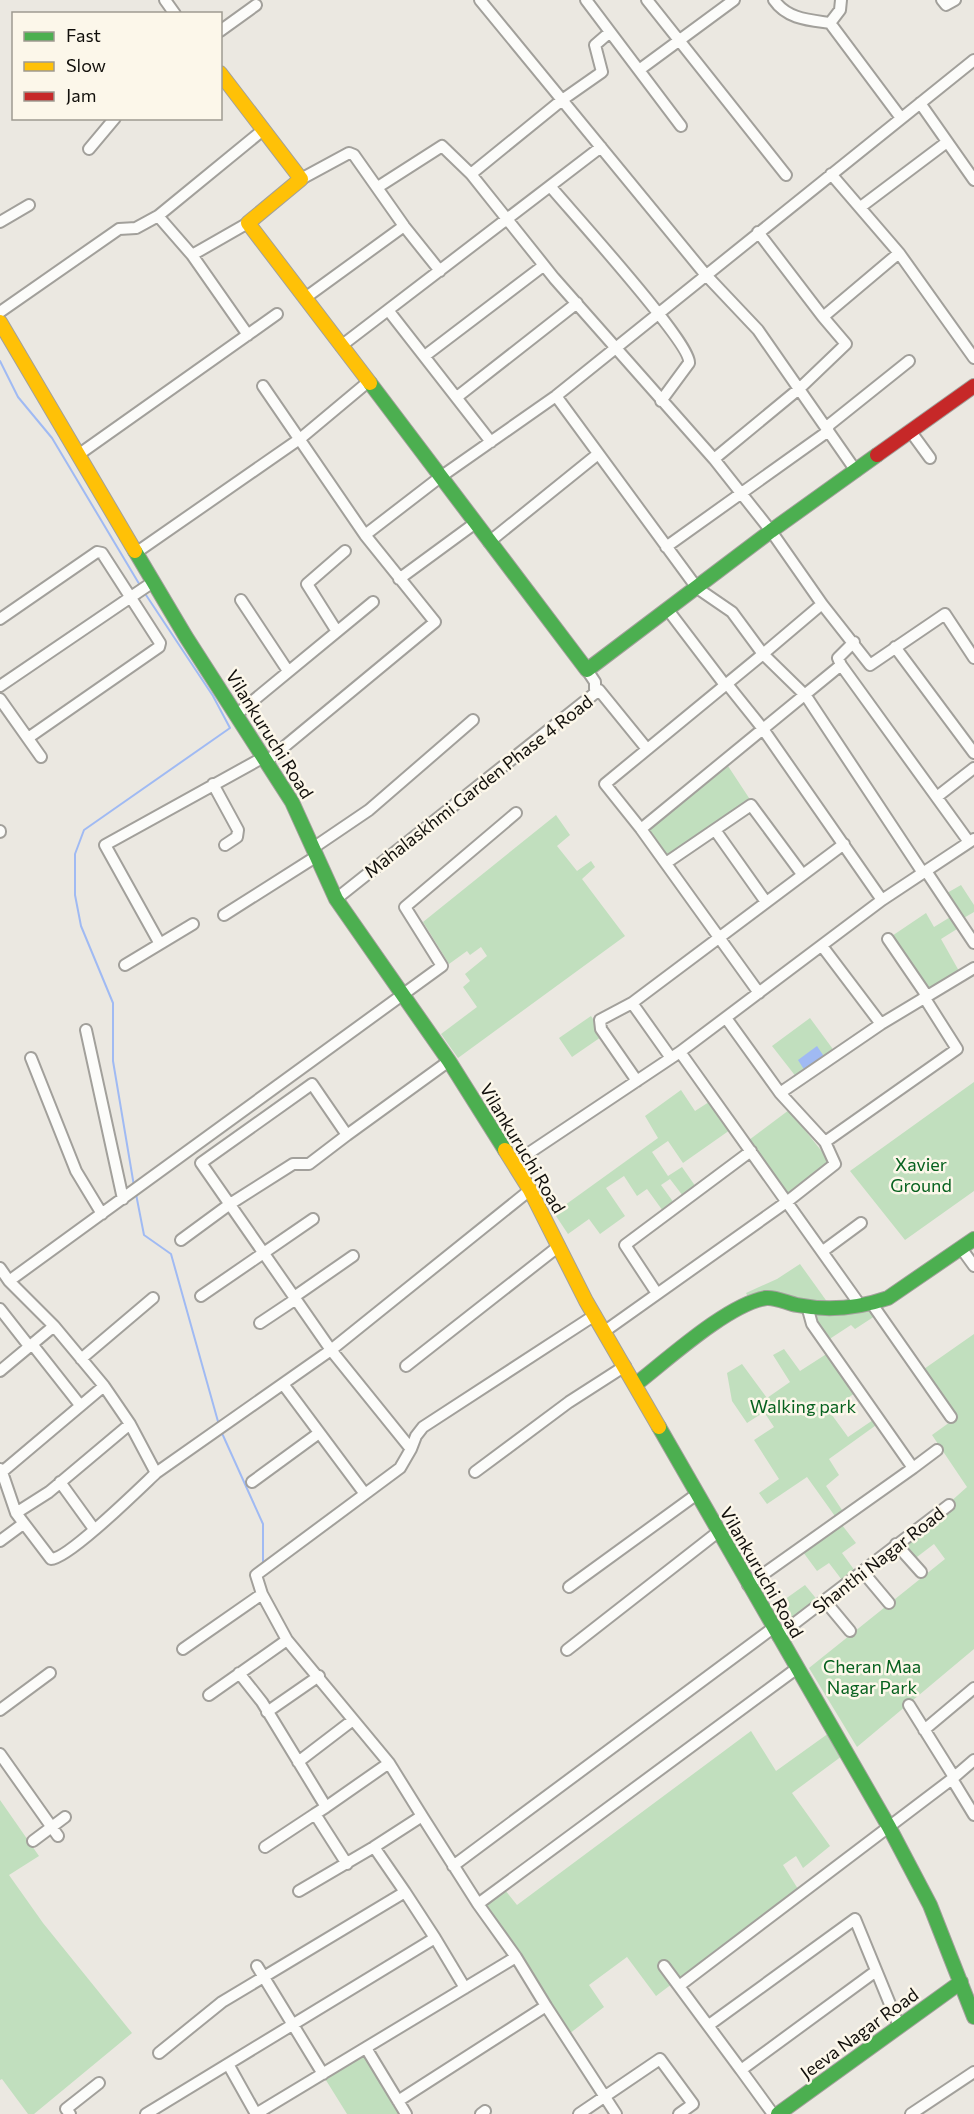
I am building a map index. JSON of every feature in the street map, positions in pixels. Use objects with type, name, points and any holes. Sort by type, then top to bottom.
[{"type":"main road","points":[[222,77],[301,179],[248,223],[439,478],[587,670],[771,531],[974,386]]},
{"type":"main road","name":"Vilankuruchi Road","points":[[0,322],[153,582],[292,802],[336,899],[449,1061],[530,1190],[595,1315],[796,1669],[889,1827],[930,1905],[974,2017]]},
{"type":"main road","points":[[636,1384],[741,1306],[767,1298],[807,1306],[866,1305],[888,1298],[974,1239]]},
{"type":"main road","name":"Jeeva Nagar Road","points":[[776,2114],[961,1982]]},
{"type":"street","points":[[480,0],[705,274],[758,330],[856,471]]},
{"type":"street","points":[[586,0],[681,126]]},
{"type":"street","points":[[648,0],[786,175]]},
{"type":"street","points":[[639,70],[734,0]]},
{"type":"street","points":[[774,0],[779,8],[800,19],[830,23],[901,118]]},
{"type":"street","points":[[830,23],[840,10],[842,0]]},
{"type":"street","points":[[942,0],[945,5],[955,0]]},
{"type":"street","points":[[222,30],[256,5]]},
{"type":"street","points":[[471,174],[562,100],[602,72],[595,45],[610,32]]},
{"type":"street","points":[[365,535],[439,478],[556,396],[614,347],[974,60]]},
{"type":"street","points":[[920,103],[974,180]]},
{"type":"street","points":[[89,149],[113,120]]},
{"type":"street","points":[[0,312],[119,229],[136,228],[158,216],[262,130]]},
{"type":"street","points":[[862,206],[947,141]]},
{"type":"street","points":[[378,187],[442,146],[471,174],[543,266],[714,459],[771,531],[822,604],[870,665],[945,614],[974,658]]},
{"type":"street","points":[[341,346],[601,147]]},
{"type":"street","points":[[301,179],[349,153],[354,155],[404,226],[440,271]]},
{"type":"street","points":[[831,174],[862,206],[899,253],[974,358]]},
{"type":"street","points":[[550,186],[658,314],[690,358],[685,370],[661,401]]},
{"type":"street","points":[[0,222],[29,205]]},
{"type":"street","points":[[158,216],[192,255],[248,335]]},
{"type":"street","points":[[192,255],[248,223]]},
{"type":"street","points":[[305,298],[404,226]]},
{"type":"street","points":[[714,459],[800,388],[846,344],[758,232]]},
{"type":"street","points":[[823,317],[899,253]]},
{"type":"street","points":[[426,355],[543,266]]},
{"type":"street","points":[[457,397],[577,303]]},
{"type":"street","points":[[388,310],[426,355],[491,442]]},
{"type":"street","points":[[78,455],[278,314]]},
{"type":"street","points":[[666,547],[827,432],[829,425],[909,361]]},
{"type":"street","points":[[137,552],[301,438],[368,382]]},
{"type":"street","points":[[160,944],[105,845],[213,784],[265,759],[435,622],[365,535],[301,438],[263,386]]},
{"type":"street","points":[[556,396],[697,588],[732,612],[763,654],[806,696],[974,943]]},
{"type":"street","points":[[911,432],[930,458]]},
{"type":"street","points":[[489,542],[597,454]]},
{"type":"street","points":[[399,579],[474,524]]},
{"type":"street","points":[[336,630],[307,584],[345,551]]},
{"type":"street","points":[[0,619],[97,552],[102,553],[134,595],[160,643],[159,647],[28,738]]},
{"type":"street","points":[[0,686],[153,582]]},
{"type":"street","points":[[241,600],[288,670]]},
{"type":"street","points":[[237,714],[336,630],[373,602]]},
{"type":"street","points":[[759,993],[641,829],[605,784],[822,604]]},
{"type":"street","points":[[668,610],[763,729],[882,900]]},
{"type":"street","points":[[514,1163],[675,1055],[882,900],[971,840],[841,665],[838,658],[854,642]]},
{"type":"street","points":[[895,647],[974,753]]},
{"type":"street","points":[[641,829],[841,665]]},
{"type":"street","name":"Mahalaskhmi Garden Phase 4 Road","points":[[336,899],[599,690],[595,689],[595,682],[587,670]]},
{"type":"street","points":[[599,690],[647,749]]},
{"type":"street","points":[[0,699],[41,757]]},
{"type":"street","points":[[224,915],[315,852],[369,810],[473,720]]},
{"type":"street","points":[[938,796],[974,768]]},
{"type":"street","points":[[213,784],[238,830],[237,837],[225,845]]},
{"type":"street","points":[[666,863],[751,805],[802,874]]},
{"type":"street","points":[[9,1281],[442,966],[405,907],[516,813]]},
{"type":"street","points":[[715,830],[766,902]]},
{"type":"street","points":[[637,1081],[601,1029],[600,1020],[632,1003],[844,844]]},
{"type":"street","points":[[125,965],[193,924]]},
{"type":"street","points":[[825,1142],[957,1048],[888,939]]},
{"type":"street","points":[[822,946],[881,1024]]},
{"type":"street","points":[[780,1093],[881,1024],[974,968]]},
{"type":"street","points":[[632,1003],[751,1151],[823,1251],[951,1417]]},
{"type":"street","points":[[605,1331],[788,1201],[835,1164],[825,1142],[780,1093],[726,1018]]},
{"type":"street","points":[[86,1030],[131,1193]]},
{"type":"street","points":[[31,1058],[76,1171],[102,1214]]},
{"type":"street","points":[[181,1240],[230,1204],[293,1164],[309,1164],[449,1061]]},
{"type":"street","points":[[347,1135],[312,1084],[201,1163],[331,1350],[411,1449]]},
{"type":"street","points":[[656,1293],[625,1245],[751,1151]]},
{"type":"street","points":[[104,1386],[1,1470],[22,1524],[51,1559],[57,1559],[94,1529],[156,1473],[331,1350],[530,1190]]},
{"type":"street","points":[[201,1296],[313,1219]]},
{"type":"street","points":[[823,1251],[861,1223]]},
{"type":"street","points":[[406,1366],[558,1246]]},
{"type":"street","points":[[961,1248],[974,1266]]},
{"type":"street","points":[[260,1323],[353,1256]]},
{"type":"street","points":[[0,1268],[9,1281],[54,1326],[104,1386],[130,1424],[156,1473]]},
{"type":"street","points":[[81,1359],[153,1298]]},
{"type":"street","points":[[807,1306],[812,1324],[913,1468]]},
{"type":"street","points":[[0,1309],[80,1405]]},
{"type":"street","points":[[595,1315],[423,1427],[400,1468],[256,1575],[262,1594],[287,1640],[319,1676],[389,1764],[453,1866],[516,1957],[616,2114]]},
{"type":"street","points":[[0,1371],[54,1326]]},
{"type":"street","points":[[475,1472],[569,1402],[625,1366]]},
{"type":"street","points":[[282,1384],[365,1494]]},
{"type":"street","points":[[16,1513],[60,1482],[130,1424]]},
{"type":"street","points":[[252,1482],[319,1433]]},
{"type":"street","points":[[748,1585],[937,1450]]},
{"type":"street","points":[[60,1482],[94,1529]]},
{"type":"street","points":[[569,1587],[697,1494]]},
{"type":"street","name":"Shanthi Nagar Road","points":[[453,1866],[776,1632],[825,1601],[949,1505]]},
{"type":"street","points":[[0,1541],[22,1524]]},
{"type":"street","points":[[567,1650],[718,1533]]},
{"type":"street","points":[[897,1544],[921,1572]]},
{"type":"street","points":[[862,1572],[889,1603]]},
{"type":"street","points":[[183,1648],[262,1594]]},
{"type":"street","points":[[825,1601],[849,1631]]},
{"type":"street","points":[[209,1695],[287,1640]]},
{"type":"street","points":[[478,1904],[796,1669]]},
{"type":"street","points":[[0,1710],[50,1673]]},
{"type":"street","points":[[239,1673],[267,1712],[326,1807]]},
{"type":"street","points":[[267,1712],[319,1676]]},
{"type":"street","points":[[924,1730],[974,1688]]},
{"type":"street","points":[[909,1705],[974,1815]]},
{"type":"street","points":[[298,1762],[353,1720]]},
{"type":"street","points":[[0,1754],[55,1832]]},
{"type":"street","points":[[679,1986],[974,1760]]},
{"type":"street","points":[[265,1847],[389,1764]]},
{"type":"street","points":[[315,1814],[347,1864]]},
{"type":"street","points":[[299,1891],[347,1864],[422,1816]]},
{"type":"street","points":[[33,1841],[55,1832],[65,1817]]},
{"type":"street","points":[[374,1847],[435,1938],[465,1988]]},
{"type":"street","points":[[159,2053],[222,2002],[405,1892]]},
{"type":"street","points":[[709,2025],[855,1919],[899,2026]]},
{"type":"street","points":[[146,2114],[435,1938]]},
{"type":"street","points":[[228,2064],[256,2114],[516,1957]]},
{"type":"street","points":[[257,1966],[324,2074]]},
{"type":"street","points":[[664,1966],[776,2114]]},
{"type":"street","points":[[741,2070],[876,1971]]},
{"type":"street","points":[[398,2101],[546,2006]]},
{"type":"street","points":[[366,2048],[406,2114]]},
{"type":"street","points":[[579,2114],[660,2059],[700,2114]]},
{"type":"street","points":[[912,2114],[974,2072]]},
{"type":"street","points":[[70,2114],[66,2109],[99,2083]]},
{"type":"street","points":[[679,2114],[693,2104]]},
{"type":"green space","points":[[728,766],[751,801],[669,857],[648,829]]},
{"type":"green space","points":[[556,815],[570,835],[557,846],[577,871],[591,861],[595,867],[582,879],[625,936],[458,1058],[441,1034],[477,1007],[463,987],[470,981],[465,974],[487,956],[481,947],[470,955],[467,951],[449,964],[423,922]]},
{"type":"green space","points":[[961,885],[974,905],[974,912],[962,919],[965,924],[941,939],[959,971],[920,995],[886,940],[926,913],[934,927],[952,916],[940,897]]},
{"type":"green space","points":[[591,1016],[604,1035],[572,1057],[559,1038]]},
{"type":"green space","points":[[810,1018],[835,1052],[797,1078],[772,1046]]},
{"type":"green space","name":"Xavier Ground","points":[[974,1082],[974,1191],[905,1240],[850,1171]]},
{"type":"green space","points":[[681,1090],[695,1111],[709,1102],[730,1130],[683,1163],[668,1141],[652,1152],[668,1176],[682,1167],[696,1187],[683,1196],[670,1179],[661,1185],[674,1203],[663,1211],[647,1189],[637,1196],[624,1176],[606,1188],[625,1216],[600,1234],[589,1219],[568,1234],[554,1213],[658,1138],[645,1116]]},
{"type":"green space","points":[[789,1110],[831,1163],[789,1195],[749,1140]]},
{"type":"green space","points":[[800,1264],[828,1303],[749,1299],[746,1293],[777,1279]]},
{"type":"green space","points":[[870,1309],[875,1316],[855,1329],[851,1325],[828,1340],[816,1321],[816,1313]]},
{"type":"green space","name":"Cheran Maa Nagar Park","points":[[974,1334],[974,1649],[857,1747],[809,1668],[945,1559],[934,1544],[913,1560],[901,1546],[967,1487],[932,1435],[957,1417],[924,1369]]},
{"type":"green space","name":"Walking park","points":[[784,1349],[800,1371],[828,1353],[855,1393],[829,1411],[848,1437],[876,1418],[879,1423],[829,1459],[839,1475],[826,1486],[844,1513],[837,1519],[807,1477],[767,1504],[759,1493],[779,1479],[754,1440],[774,1427],[764,1412],[747,1423],[732,1401],[727,1373],[742,1364],[767,1398],[790,1382],[773,1355]]},
{"type":"green space","points":[[842,1525],[856,1543],[842,1553],[855,1571],[842,1580],[829,1563],[817,1571],[803,1552]]},
{"type":"green space","points":[[805,1585],[819,1602],[786,1627],[774,1607]]},
{"type":"green space","points":[[751,1731],[776,1771],[829,1733],[842,1756],[792,1793],[830,1846],[803,1868],[796,1856],[783,1865],[798,1889],[656,1996],[627,1957],[589,1985],[604,2007],[569,2034],[485,1905],[505,1890],[517,1905]]},
{"type":"green space","points":[[0,1800],[39,1856],[9,1875],[43,1923],[132,2033],[34,2114],[28,2114],[2,2079],[0,2080]]},
{"type":"green space","points":[[363,2053],[402,2114],[347,2114],[324,2077]]},
{"type":"water","points":[[817,1046],[825,1058],[805,1071],[798,1060]]},
{"type":"waterway","points":[[0,361],[18,397],[52,438],[141,587]]},
{"type":"waterway","points":[[134,1186],[113,1061],[113,1003],[81,926],[75,895],[75,854],[84,830],[230,728],[213,696],[144,592]]},
{"type":"waterway","points":[[136,1194],[144,1235],[171,1254],[219,1425]]},
{"type":"waterway","points":[[221,1431],[263,1524],[263,1566]]},
{"type":"traffic: fast","points":[[370,383],[587,670],[771,531],[877,455]]},
{"type":"traffic: fast","points":[[135,551],[186,637],[292,802],[336,899],[449,1061],[505,1150]]},
{"type":"traffic: fast","points":[[636,1384],[698,1334],[751,1302],[770,1298],[808,1307],[831,1308],[854,1306],[888,1298],[974,1239]]},
{"type":"traffic: fast","points":[[659,1427],[889,1827],[930,1905],[974,2017]]},
{"type":"traffic: fast","points":[[778,2114],[961,1982]]},
{"type":"traffic: slow","points":[[222,76],[301,179],[248,223],[370,383]]},
{"type":"traffic: slow","points":[[0,322],[135,551]]},
{"type":"traffic: slow","points":[[505,1150],[530,1190],[586,1301],[659,1427]]},
{"type":"traffic: jam","points":[[877,455],[974,386]]}]
